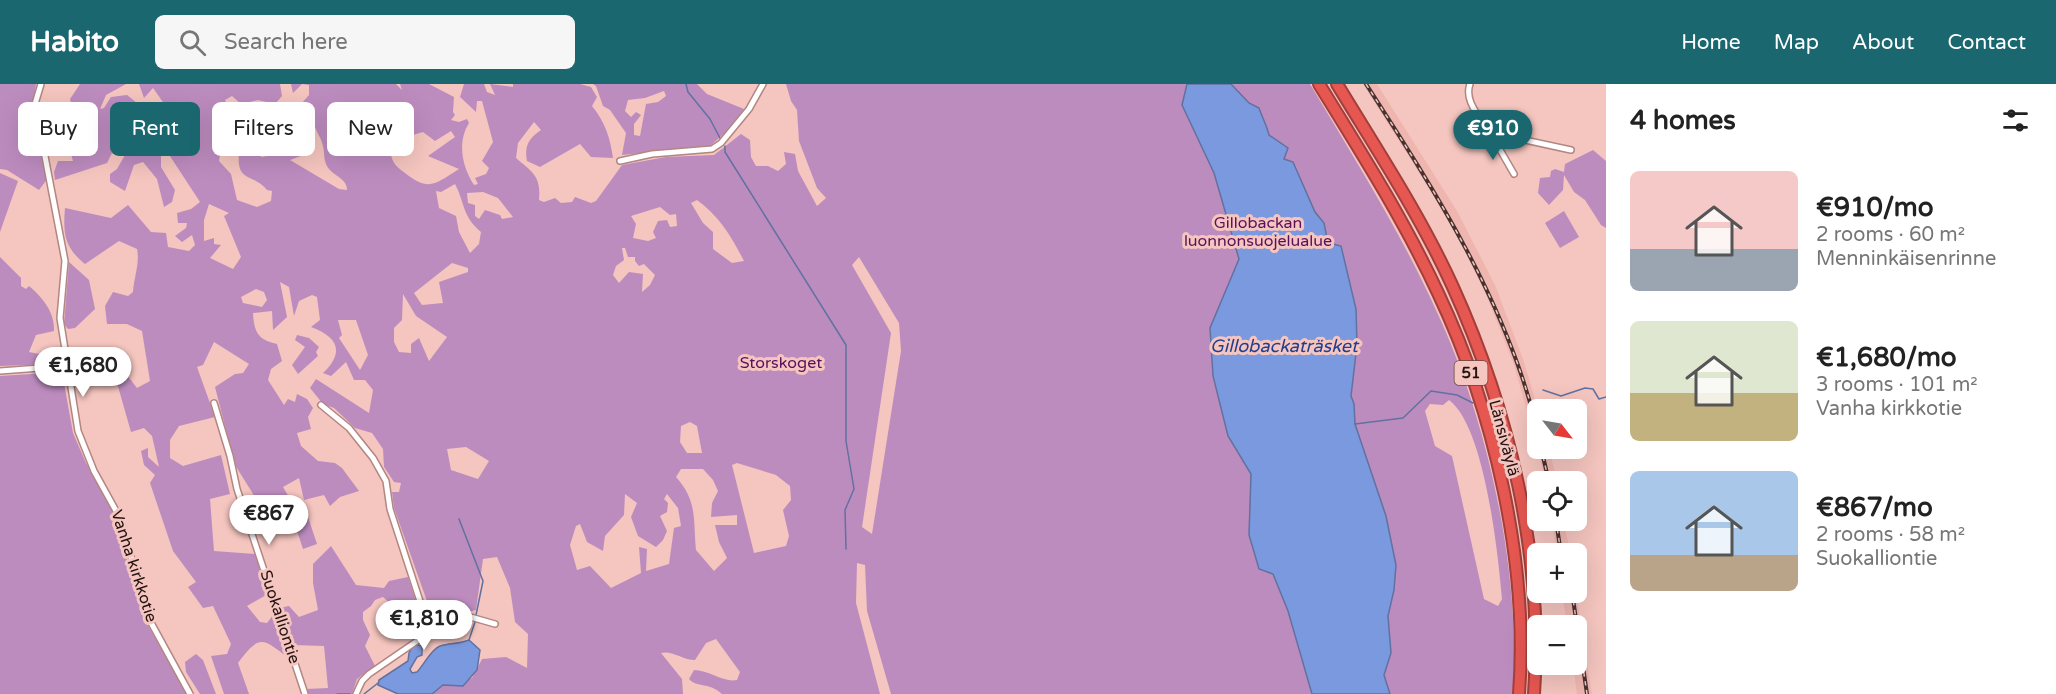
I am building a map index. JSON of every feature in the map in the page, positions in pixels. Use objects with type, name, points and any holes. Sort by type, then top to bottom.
[{"type":"highway","name":"Länsiväylä","points":[[1318,84],[1398,213],[1438,292],[1470,371],[1493,450],[1511,534],[1519,627],[1519,694]]},
{"type":"highway","name":"Länsiväylä","points":[[1337,84],[1434,249],[1468,321],[1496,401],[1511,457],[1526,534],[1535,623],[1534,694]]},
{"type":"street","name":"Vanha kirkkotie","points":[[41,84],[35,104],[66,261],[60,318],[73,410],[84,451],[120,518],[149,619],[190,694]]},
{"type":"street","points":[[621,162],[652,154],[712,149],[729,135],[749,110],[763,84]]},
{"type":"street","points":[[1470,84],[1468,95],[1485,125],[1502,135],[1571,150]]},
{"type":"street","points":[[1502,135],[1499,148],[1514,174]]},
{"type":"street","points":[[1562,157],[1563,149]]},
{"type":"street","points":[[0,371],[67,366]]},
{"type":"street","name":"Suokalliontie","points":[[214,404],[230,456],[237,489],[305,694]]},
{"type":"street","points":[[321,405],[349,428],[386,481],[390,509],[430,632]]},
{"type":"street","points":[[356,694],[362,681],[369,674],[457,616],[477,618],[495,624]]},
{"type":"shaded area","points":[[1363,84],[1377,84],[1457,211],[1495,285],[1523,359],[1535,399],[1527,399],[1527,411],[1514,365],[1485,292],[1453,226]]},
{"type":"shaded area","points":[[1540,459],[1552,459],[1554,471],[1543,471]]},
{"type":"shaded area","points":[[1554,531],[1566,531],[1568,543],[1555,543]]},
{"type":"shaded area","points":[[1564,603],[1578,603],[1579,615],[1565,615]]},
{"type":"shaded area","points":[[1587,662],[1592,694],[1577,694],[1574,675],[1587,675]]},
{"type":"green space","points":[[0,84],[36,84],[33,102],[18,102],[18,156],[43,156],[48,178],[39,190],[7,170],[0,169]]},
{"type":"green space","points":[[80,84],[126,84],[106,95],[100,109],[104,108],[111,97],[127,95],[136,102],[110,102],[110,156],[107,163],[55,180],[54,172],[58,161],[73,161],[72,156],[98,156],[98,102],[71,102],[70,99]]},
{"type":"green space","points":[[139,84],[280,84],[282,96],[277,102],[258,100],[239,102],[232,96],[225,100],[226,102],[212,102],[212,156],[220,156],[219,161],[231,174],[237,200],[257,207],[271,201],[272,191],[243,173],[240,169],[239,156],[301,156],[290,160],[339,189],[347,190],[343,181],[327,166],[322,142],[315,126],[315,102],[303,102],[309,95],[309,85],[302,84],[396,84],[402,90],[400,84],[429,84],[454,97],[453,112],[455,115],[451,120],[459,122],[467,119],[469,123],[462,146],[466,170],[474,185],[478,184],[475,178],[486,174],[489,168],[482,161],[493,142],[482,101],[477,101],[476,112],[460,97],[464,84],[484,84],[487,92],[495,95],[490,84],[513,87],[513,84],[580,84],[591,87],[597,97],[592,106],[606,130],[613,158],[591,157],[580,144],[540,167],[527,161],[526,156],[528,143],[541,130],[534,122],[518,143],[516,158],[535,176],[539,186],[539,200],[544,202],[555,198],[561,203],[572,202],[575,197],[591,203],[596,201],[622,165],[666,157],[714,155],[741,134],[750,140],[751,157],[756,166],[768,166],[778,171],[786,164],[784,152],[795,154],[798,171],[817,206],[826,198],[817,188],[799,141],[797,110],[791,101],[786,84],[1310,84],[1376,195],[1422,281],[1455,353],[1471,400],[1497,497],[1506,548],[1512,598],[1513,694],[891,694],[867,611],[865,565],[857,563],[856,603],[880,694],[722,694],[689,679],[694,670],[727,680],[737,680],[740,672],[716,639],[706,643],[695,660],[661,653],[682,679],[683,694],[432,694],[443,685],[472,678],[482,659],[506,657],[527,668],[528,634],[515,622],[510,588],[497,557],[483,559],[476,610],[434,621],[394,508],[392,492],[399,492],[401,483],[394,482],[384,467],[383,449],[372,433],[355,428],[334,408],[323,404],[310,388],[316,379],[369,413],[373,390],[365,380],[354,380],[346,362],[331,376],[323,373],[336,352],[332,340],[327,335],[311,327],[320,320],[317,297],[312,295],[299,301],[294,316],[289,287],[280,282],[287,317],[273,330],[272,311],[253,313],[254,325],[258,334],[265,340],[277,344],[282,361],[271,369],[268,380],[284,405],[288,399],[295,402],[297,394],[307,399],[313,408],[308,417],[311,429],[297,433],[301,446],[318,461],[335,463],[342,468],[359,491],[340,497],[330,506],[324,495],[304,500],[299,478],[283,487],[290,499],[272,521],[257,525],[255,497],[235,465],[215,387],[235,374],[243,373],[249,364],[214,342],[203,365],[197,367],[215,417],[179,426],[170,440],[170,458],[183,466],[221,455],[230,494],[210,499],[214,551],[255,554],[268,594],[247,606],[260,622],[267,623],[273,615],[280,628],[288,658],[266,643],[256,644],[238,663],[249,694],[224,694],[211,656],[227,654],[231,644],[213,606],[203,608],[188,587],[196,582],[173,551],[150,483],[155,475],[144,465],[141,451],[148,448],[148,457],[159,467],[152,436],[144,428],[131,432],[117,383],[114,358],[137,388],[150,381],[142,331],[127,324],[107,324],[105,306],[113,292],[128,296],[133,292],[137,249],[119,241],[85,264],[69,245],[64,225],[65,208],[111,218],[128,205],[151,232],[166,233],[168,247],[189,251],[195,245],[192,235],[182,242],[175,236],[186,228],[187,223],[178,223],[177,213],[191,209],[200,202],[170,156],[200,156],[200,102],[163,102],[153,88],[144,98]],"holes":[[[455,184],[467,215],[481,232],[479,244],[470,253],[459,232],[456,216],[439,208],[436,191],[441,192]],[[483,192],[498,198],[513,217],[502,219],[500,215],[485,210],[479,219],[475,216],[475,205],[468,203],[467,193]],[[697,200],[719,220],[744,261],[732,263],[713,249],[713,232],[703,223],[691,203]],[[209,204],[229,213],[224,216],[241,257],[233,269],[210,258],[221,245],[214,244],[214,238],[204,241],[204,220]],[[660,207],[670,215],[676,214],[677,226],[670,227],[667,220],[658,221],[653,232],[656,238],[648,241],[633,238],[636,224],[631,216]],[[622,248],[625,248],[628,257],[635,257],[639,266],[644,264],[655,275],[650,285],[642,292],[643,274],[629,272],[619,283],[613,275],[616,266],[624,260]],[[859,257],[899,323],[901,351],[872,534],[862,527],[891,333],[852,265]],[[452,263],[468,268],[468,272],[439,282],[443,303],[422,305],[414,293]],[[256,289],[264,292],[267,300],[262,307],[243,303],[241,297]],[[403,294],[416,316],[447,337],[429,361],[419,338],[411,344],[411,353],[399,352],[394,342],[394,328],[402,320]],[[338,320],[356,320],[368,355],[360,370],[339,338],[342,335]],[[1449,400],[1461,414],[1472,436],[1481,463],[1493,523],[1502,599],[1498,606],[1484,599],[1452,456],[1435,446],[1425,411],[1430,404],[1443,405]],[[690,422],[697,426],[702,453],[687,453],[680,442],[681,426]],[[466,447],[489,461],[478,479],[451,470],[447,449]],[[737,463],[776,475],[790,486],[791,500],[783,510],[789,536],[786,546],[754,553],[732,465]],[[681,469],[703,469],[713,480],[718,491],[712,503],[711,517],[737,515],[737,525],[715,525],[719,542],[727,558],[714,571],[696,550],[693,512],[688,494],[676,477]],[[625,494],[637,503],[631,517],[638,536],[656,547],[663,540],[667,531],[660,516],[667,512],[668,503],[664,499],[667,494],[678,508],[681,526],[674,528],[669,564],[646,571],[647,549],[639,547],[641,573],[611,588],[590,566],[577,570],[570,545],[576,526],[580,524],[587,542],[603,551],[605,536],[624,515]]]},
{"type":"green space","points":[[291,84],[302,84],[293,93]]},
{"type":"green space","points":[[593,84],[697,84],[707,94],[744,109],[727,131],[710,146],[622,155],[626,133],[610,110],[603,106],[596,86]],"holes":[[[664,91],[666,96],[658,102],[646,104],[640,136],[634,135],[634,124],[641,115],[636,112],[631,117],[625,111],[628,100],[645,98]]]},
{"type":"green space","points":[[1593,150],[1606,161],[1606,228],[1601,225],[1585,200],[1574,192],[1564,175],[1563,190],[1549,205],[1538,193],[1540,178],[1550,177],[1551,171],[1555,169],[1564,172],[1565,164]]},
{"type":"green space","points":[[124,156],[161,156],[161,167],[175,190],[172,202],[164,207],[157,179],[143,162],[134,165],[125,191],[110,182],[110,174],[117,169]]},
{"type":"green space","points":[[0,173],[18,181],[0,232]]},
{"type":"green space","points":[[1564,211],[1579,237],[1560,248],[1545,223]]},
{"type":"green space","points":[[0,257],[21,278],[21,286],[26,289],[29,286],[39,295],[50,311],[54,331],[36,335],[29,352],[55,357],[54,364],[0,366]]},
{"type":"green space","points":[[69,262],[89,280],[95,309],[75,328],[68,329],[64,324]]},
{"type":"green space","points":[[297,335],[309,338],[319,347],[316,352],[318,356],[298,374],[292,365],[305,347],[295,340]]},
{"type":"green space","points":[[62,372],[73,433],[86,463],[112,509],[146,622],[187,694],[0,694],[0,376]]},
{"type":"green space","points":[[307,514],[317,544],[303,549],[293,519]]},
{"type":"green space","points":[[331,546],[356,585],[384,588],[389,581],[408,577],[421,617],[402,614],[383,597],[375,600],[363,612],[363,620],[370,635],[365,646],[375,666],[357,679],[352,694],[308,694],[306,689],[328,688],[324,646],[292,645],[279,608],[289,606],[299,617],[318,610],[313,583],[313,564]]},
{"type":"green space","points":[[196,654],[203,660],[216,694],[200,694],[186,672],[185,662]]},
{"type":"water","name":"Gillobackaträsket","points":[[1187,84],[1231,84],[1249,103],[1259,108],[1269,135],[1288,148],[1284,159],[1293,162],[1315,212],[1324,223],[1327,238],[1333,244],[1341,246],[1356,309],[1357,345],[1351,396],[1354,404],[1355,424],[1386,516],[1396,565],[1394,590],[1388,616],[1391,653],[1384,675],[1390,694],[1312,694],[1288,611],[1273,574],[1259,569],[1249,535],[1251,474],[1228,436],[1213,376],[1210,328],[1239,259],[1214,173],[1182,105]]},
{"type":"water","points":[[469,640],[480,650],[477,670],[463,686],[443,685],[432,694],[398,694],[378,685],[379,680],[408,661],[414,644],[422,646],[422,655],[417,657],[410,669],[412,673],[417,672],[437,648]]},
{"type":"waterway","points":[[686,84],[688,92],[710,119],[721,140]]},
{"type":"waterway","points":[[725,146],[725,152],[846,345],[846,441],[854,489],[845,510],[846,549]]},
{"type":"waterway","points":[[1543,390],[1561,396],[1585,388],[1593,389],[1599,399],[1606,397]]},
{"type":"waterway","points":[[1355,424],[1403,418],[1431,391],[1457,395],[1473,403]]},
{"type":"waterway","points":[[459,519],[483,581],[476,615]]},
{"type":"waterway","points":[[469,640],[475,622]]},
{"type":"waterway","points":[[364,694],[378,683]]},
{"type":"waterway","points":[[337,694],[350,694]]},
{"type":"railway","points":[[1366,84],[1467,251],[1508,339],[1529,399]]},
{"type":"railway","points":[[1544,459],[1546,471]]},
{"type":"railway","points":[[1558,531],[1559,543]]},
{"type":"railway","points":[[1574,603],[1587,694]]},
{"type":"park label","name":"Gillobackan luonnonsuojelualue","points":[[1258,232]]},
{"type":"park label","name":"Storskoget","points":[[781,363]]}]
